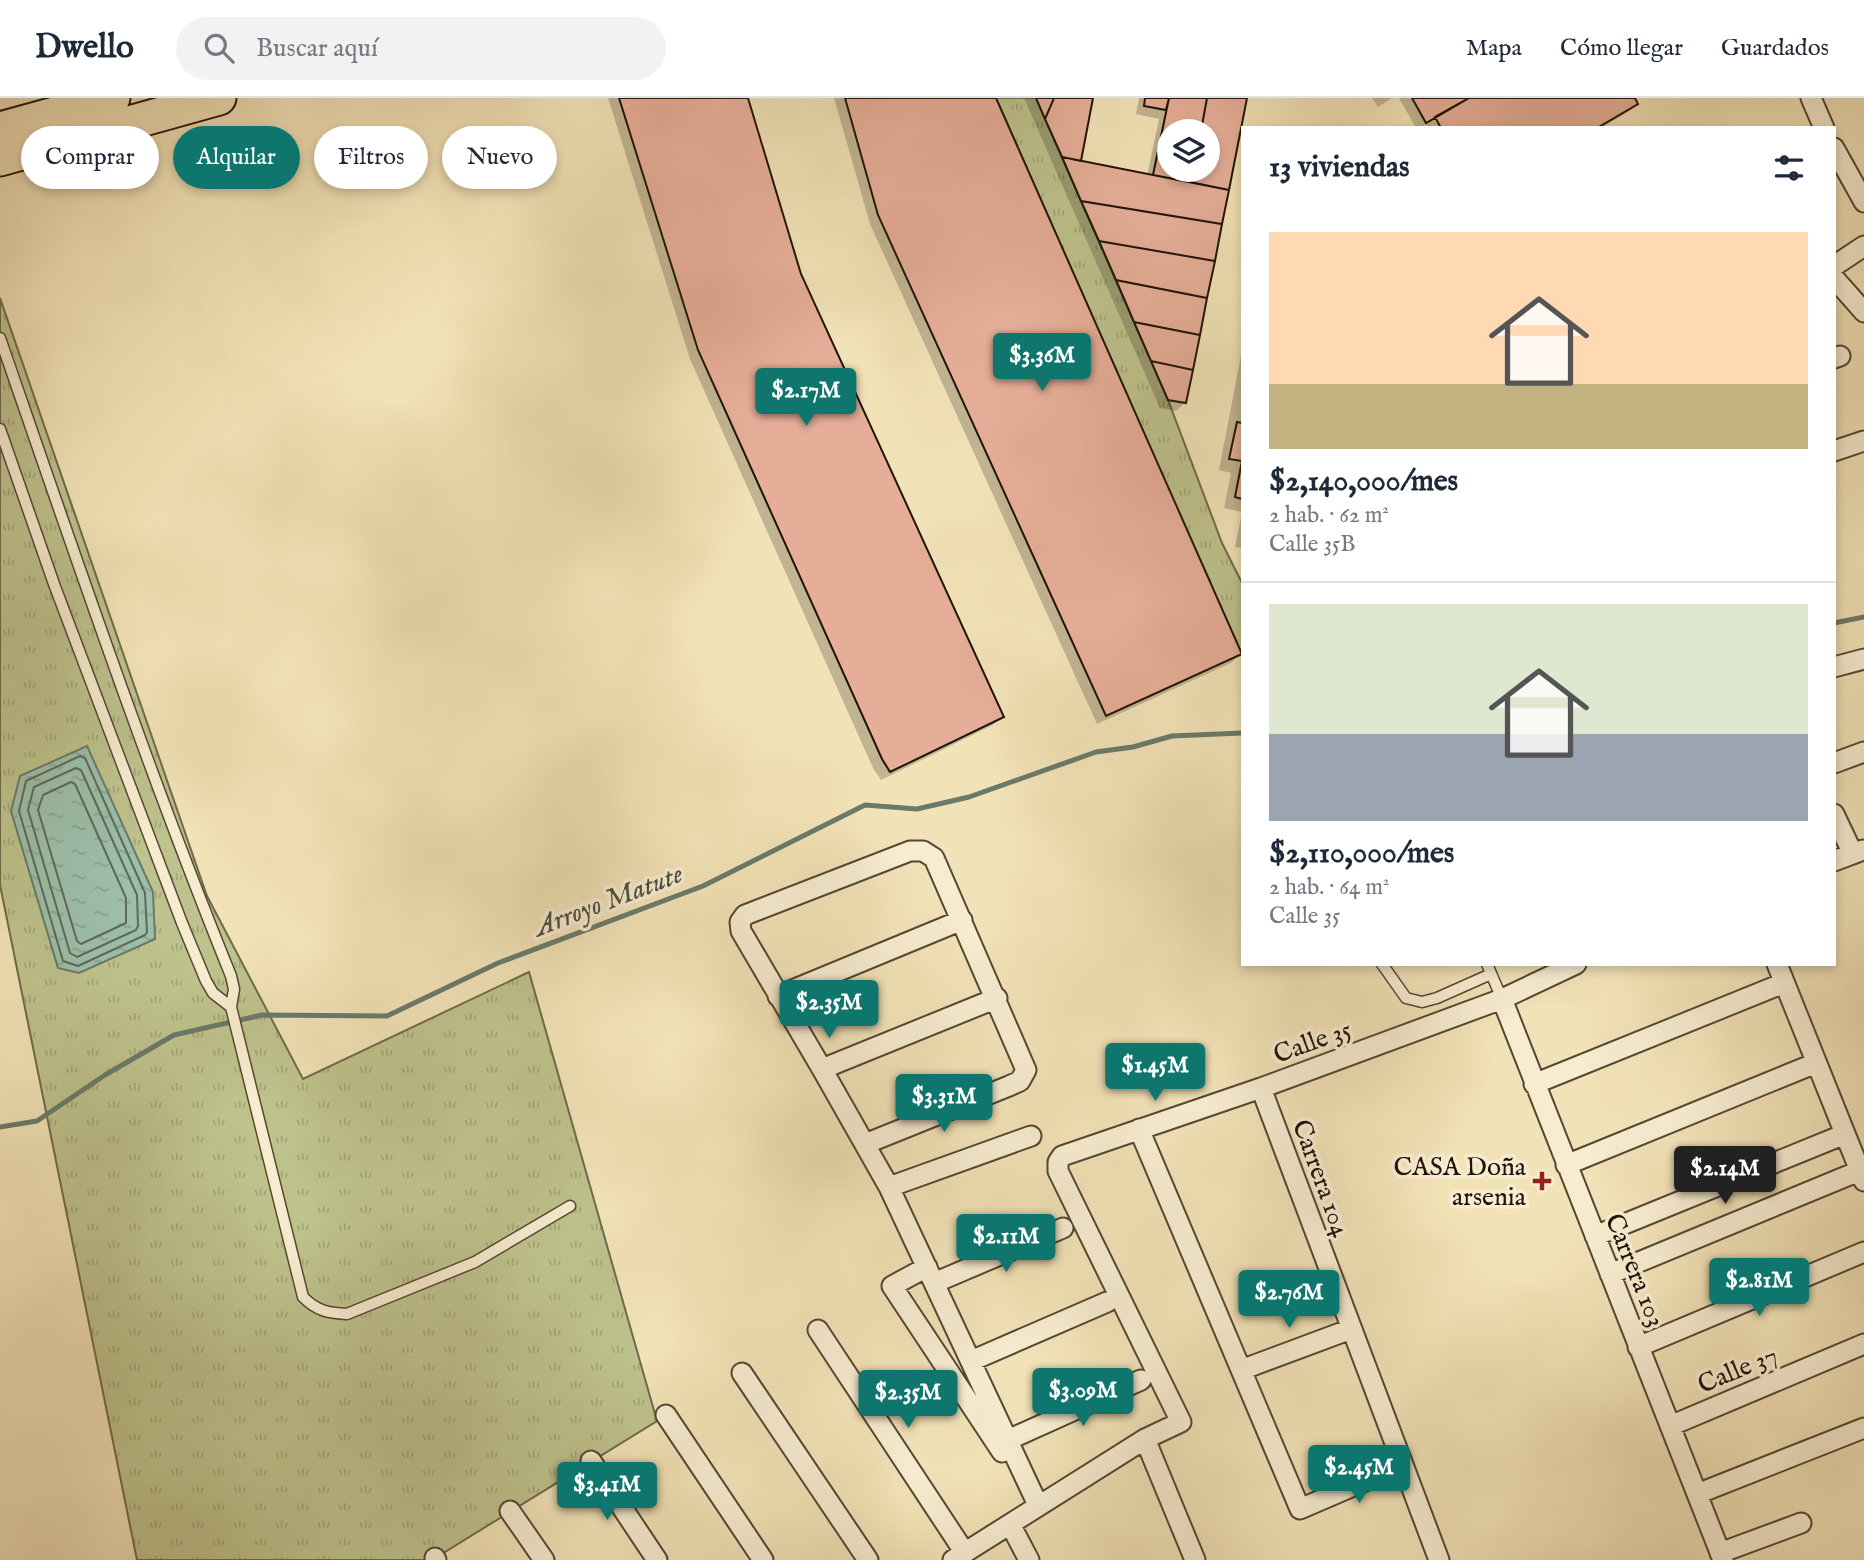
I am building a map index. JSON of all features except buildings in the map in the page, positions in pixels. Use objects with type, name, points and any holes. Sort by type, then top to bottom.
[{"type":"highway","points":[[0,129],[120,107],[219,98]]},
{"type":"highway","points":[[0,159],[120,107]]},
{"type":"street","points":[[1811,98],[1823,126]]},
{"type":"street","points":[[1836,152],[1864,202]]},
{"type":"street","points":[[1836,265],[1864,246]]},
{"type":"street","points":[[1836,280],[1864,312]]},
{"type":"street","points":[[1836,451],[1864,441]]},
{"type":"street","points":[[1836,666],[1864,659]]},
{"type":"street","points":[[1836,762],[1864,752]]},
{"type":"street","points":[[1836,817],[1858,851],[1836,860]]},
{"type":"street","points":[[865,1144],[1020,1081],[1026,1070],[934,858],[923,851],[910,851],[745,915],[740,922],[741,931],[889,1187],[1038,1505]]},
{"type":"street","points":[[778,996],[962,920]]},
{"type":"street","name":"Calle 35","points":[[1145,1439],[1181,1422],[1058,1171],[1058,1162],[1062,1156],[1261,1088],[1502,999],[1572,966]]},
{"type":"street","points":[[1610,1274],[1862,1174],[1778,966]]},
{"type":"street","points":[[1534,1084],[1784,983]]},
{"type":"street","points":[[822,1069],[997,998]]},
{"type":"street","name":"Carrera 103","points":[[1502,999],[1722,1556]]},
{"type":"street","points":[[1566,1164],[1816,1063]]},
{"type":"street","name":"Carrera 104","points":[[1261,1088],[1436,1559]]},
{"type":"street","points":[[1139,1129],[1300,1508],[1402,1465]]},
{"type":"street","points":[[1595,1236],[1845,1134]]},
{"type":"street","points":[[889,1187],[1031,1136]]},
{"type":"street","points":[[1038,1505],[892,1286],[931,1275],[1063,1228]]},
{"type":"street","points":[[1638,1346],[1864,1252]]},
{"type":"street","points":[[971,1361],[1107,1302]]},
{"type":"street","points":[[1241,1370],[1351,1329]]},
{"type":"street","points":[[818,1330],[959,1557],[1145,1439],[1195,1560]]},
{"type":"street","name":"Calle 37","points":[[1670,1426],[1864,1344]]},
{"type":"street","points":[[741,1373],[867,1560]]},
{"type":"street","points":[[1008,1440],[1141,1380]]},
{"type":"street","points":[[666,1415],[763,1560]]},
{"type":"street","points":[[1697,1494],[1864,1428]]},
{"type":"street","points":[[591,1461],[657,1560]]},
{"type":"street","points":[[510,1511],[544,1560]]},
{"type":"street","points":[[1722,1556],[1801,1522]]},
{"type":"street","points":[[1010,1524],[1029,1560]]},
{"type":"lane","points":[[0,338],[103,635],[195,888],[231,976],[234,989],[232,1011],[303,1297],[314,1308],[327,1313],[347,1314],[475,1262],[570,1206]]},
{"type":"lane","points":[[0,429],[54,584],[182,923],[206,982],[213,993],[232,1011]]},
{"type":"lane","points":[[1383,966],[1406,998],[1422,1002],[1437,998],[1489,969],[1502,999]]},
{"type":"green space","points":[[996,98],[1036,98],[1168,400],[1222,543],[1241,581],[1241,654]]},
{"type":"green space","points":[[0,298],[207,896],[303,1079],[529,972],[657,1421],[432,1560],[137,1560],[0,885]]},
{"type":"water","points":[[87,746],[153,892],[155,939],[79,973],[58,968],[11,811],[20,776]]},
{"type":"waterway","name":"Arroyo Matute","points":[[1836,623],[1864,617]]},
{"type":"waterway","name":"Arroyo Matute","points":[[0,1127],[37,1121],[105,1075],[174,1035],[262,1015],[387,1016],[498,963],[703,886],[865,805],[917,809],[969,797],[1096,752],[1133,747],[1172,736],[1241,733]]},
{"type":"place","name":"CASA Doña arsenia","points":[[1542,1181]]}]
